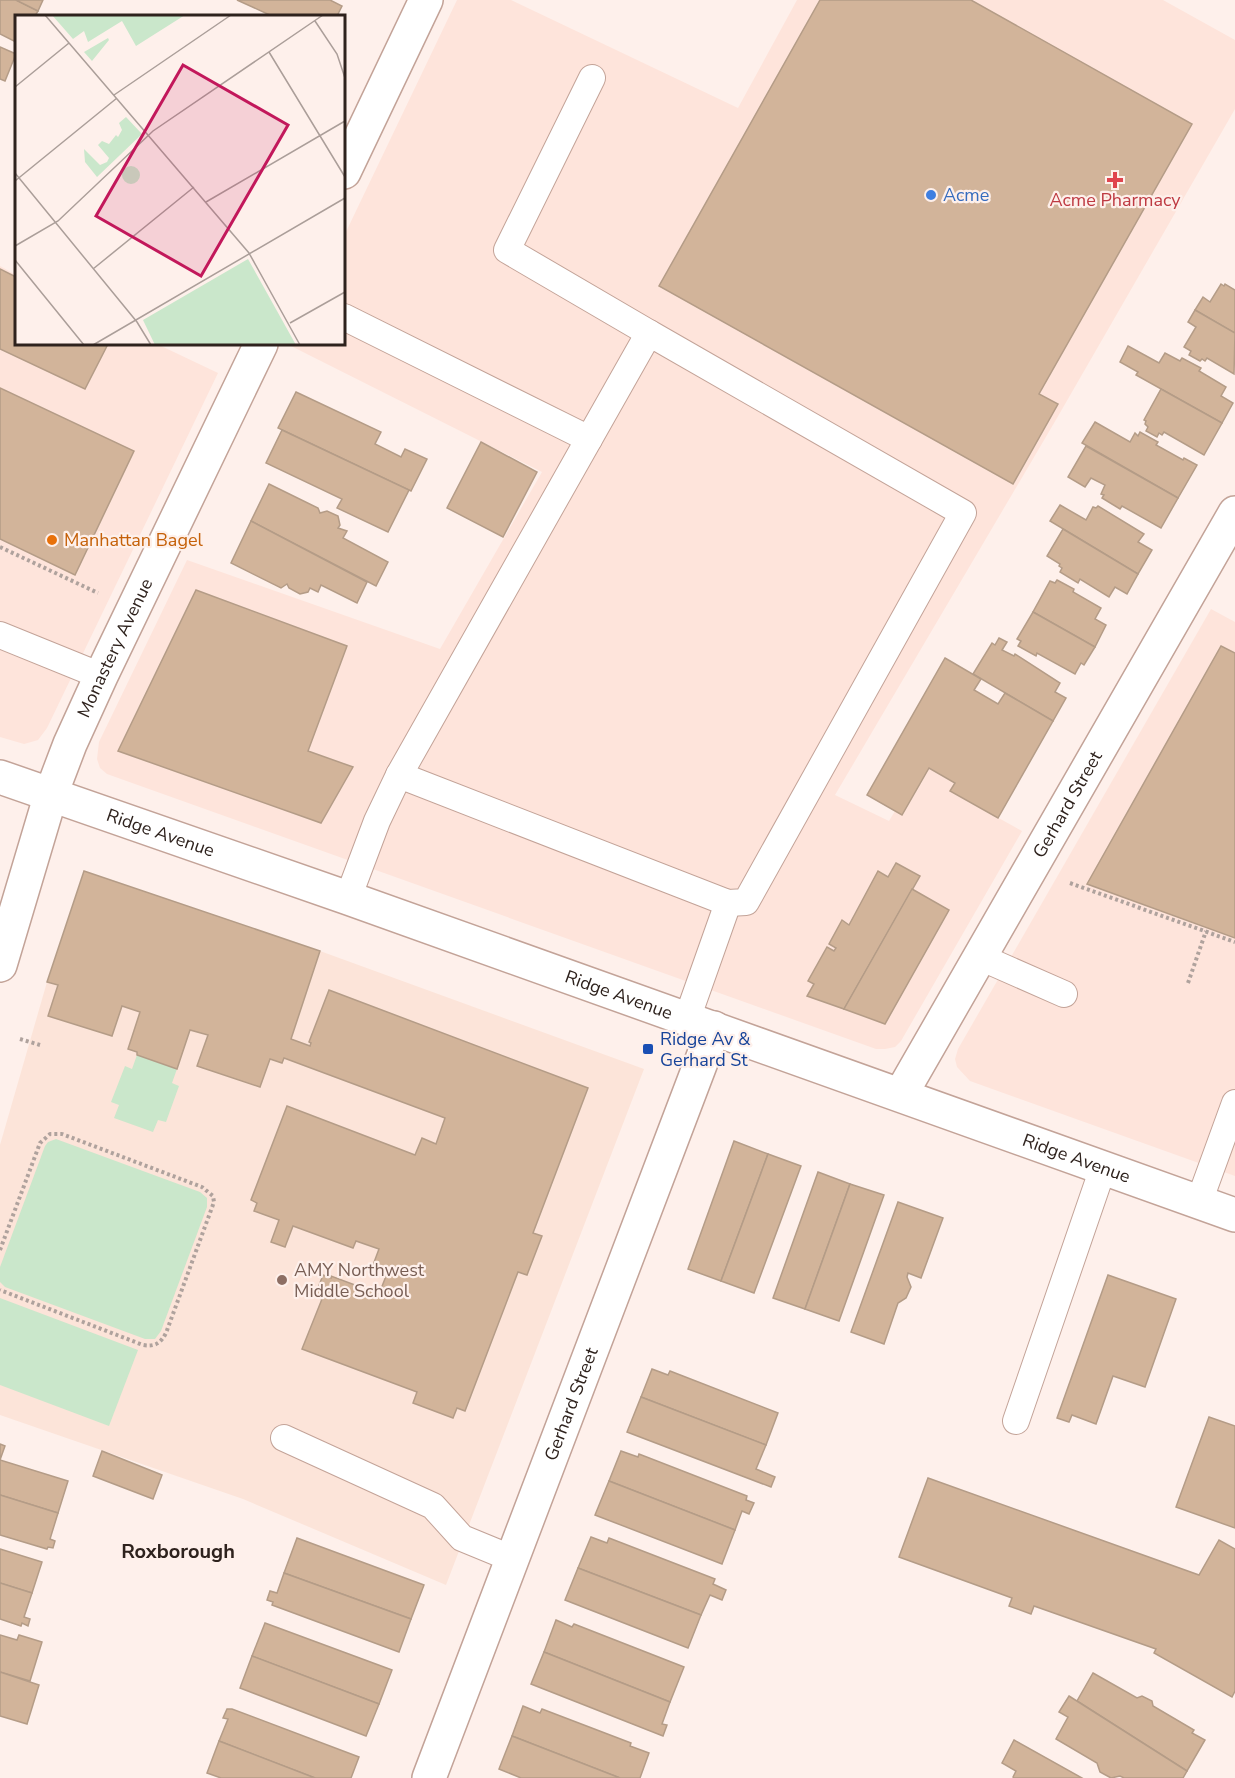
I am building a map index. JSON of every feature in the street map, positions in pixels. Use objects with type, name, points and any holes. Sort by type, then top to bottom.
[{"type":"street","points":[[345,170],[426,0]]},
{"type":"street","name":"Monastery Avenue","points":[[0,965],[51,794],[70,744],[261,345]]},
{"type":"street","name":"Gerhard Street","points":[[901,1094],[1235,513]]},
{"type":"street","name":"Ridge Avenue","points":[[0,777],[901,1094],[1235,1215]]},
{"type":"street","name":"Gerhard Street","points":[[429,1778],[513,1559],[701,1024]]},
{"type":"lane","points":[[399,776],[728,903],[746,902],[963,513],[507,250],[592,78]]},
{"type":"lane","points":[[345,317],[590,439]]},
{"type":"lane","points":[[348,898],[377,821],[399,776],[650,333]]},
{"type":"lane","points":[[0,634],[101,676]]},
{"type":"lane","points":[[701,1024],[728,903]]},
{"type":"lane","points":[[980,957],[1064,994]]},
{"type":"lane","points":[[1199,1202],[1235,1103]]},
{"type":"lane","points":[[1016,1420],[1103,1168]]},
{"type":"lane","points":[[284,1438],[433,1506],[462,1538],[513,1559]]},
{"type":"path","points":[[0,547],[98,592]]},
{"type":"path","points":[[1070,883],[1235,942]]},
{"type":"path","points":[[1188,983],[1206,932]]},
{"type":"path","points":[[20,1039],[40,1046]]},
{"type":"path","points":[[0,1250],[40,1143],[50,1134],[62,1134],[202,1187],[208,1190],[214,1202],[166,1333],[158,1344],[143,1345],[0,1290]]},
{"type":"shaded area","points":[[457,0],[511,0],[738,108],[797,0],[1163,0],[1235,40],[1235,109],[1057,418],[835,795],[889,821],[895,811],[902,814],[929,768],[955,783],[950,791],[1022,831],[901,1041],[895,1047],[876,1049],[107,774],[100,768],[97,759],[99,742],[187,560],[440,649],[542,472],[291,346],[345,345],[345,234]]},
{"type":"shaded area","points":[[0,266],[15,274],[15,345],[159,345],[218,373],[47,728],[38,740],[24,744],[0,737]]},
{"type":"shaded area","points":[[1211,609],[1235,622],[1235,1176],[970,1081],[957,1067],[955,1059],[958,1049]]},
{"type":"shaded area","name":"AMY Northwest Middle School","points":[[84,871],[320,951],[644,1069],[446,1585],[243,1499],[0,1415],[0,1145],[47,982]]},
{"type":"green space","points":[[137,1055],[177,1069],[172,1083],[179,1086],[166,1122],[158,1120],[153,1132],[114,1118],[119,1105],[111,1102],[125,1066],[132,1069]]},
{"type":"green space","points":[[56,1139],[200,1192],[207,1198],[207,1207],[161,1331],[155,1339],[145,1339],[5,1287],[0,1282],[0,1267],[45,1146]]},
{"type":"green space","points":[[0,1298],[138,1350],[109,1426],[0,1385]]},
{"type":"building","points":[[0,0],[16,0],[38,11],[36,15],[15,15],[15,42],[0,34]]},
{"type":"building","points":[[16,0],[43,0],[38,11]]},
{"type":"building","points":[[237,0],[330,0],[342,6],[338,15],[270,15]]},
{"type":"building","name":"Acme","points":[[820,0],[971,0],[1192,124],[1039,394],[1058,404],[1013,484],[659,286]]},
{"type":"building","points":[[0,47],[15,54],[15,56],[5,81],[0,79]]},
{"type":"building","points":[[0,269],[15,276],[15,345],[107,345],[85,389],[0,349]]},
{"type":"building","points":[[1221,284],[1235,290],[1235,333],[1195,310],[1203,297],[1210,302]]},
{"type":"building","points":[[1195,310],[1235,333],[1234,374],[1207,358],[1205,361],[1202,359],[1200,361],[1189,355],[1191,351],[1184,347],[1196,327],[1188,322]]},
{"type":"building","points":[[1128,346],[1159,363],[1165,353],[1180,361],[1182,358],[1201,368],[1199,371],[1226,387],[1221,396],[1233,403],[1222,423],[1136,375],[1138,372],[1120,362]]},
{"type":"building","points":[[0,388],[134,451],[75,575],[0,539]]},
{"type":"building","points":[[1161,389],[1222,423],[1204,455],[1164,432],[1162,435],[1159,433],[1157,437],[1146,431],[1148,427],[1144,420]]},
{"type":"building","points":[[296,392],[381,432],[375,444],[401,457],[405,449],[427,459],[411,491],[278,428]]},
{"type":"building","points":[[1095,422],[1130,442],[1135,433],[1138,436],[1140,432],[1158,442],[1156,445],[1197,465],[1178,498],[1082,443]]},
{"type":"building","points":[[282,430],[409,490],[388,532],[337,508],[342,499],[266,463]]},
{"type":"building","points":[[481,442],[537,472],[503,537],[447,508]]},
{"type":"building","points":[[1086,446],[1178,498],[1161,528],[1122,506],[1120,509],[1102,498],[1104,495],[1101,494],[1105,485],[1091,478],[1085,487],[1068,477]]},
{"type":"building","points":[[269,484],[318,508],[320,513],[327,511],[338,516],[340,525],[338,528],[347,531],[343,538],[388,562],[376,586],[251,521]]},
{"type":"building","points":[[1060,505],[1086,520],[1093,507],[1098,506],[1144,534],[1138,542],[1152,550],[1138,574],[1050,521]]},
{"type":"building","points":[[251,521],[367,582],[357,603],[321,585],[318,592],[310,588],[308,592],[300,594],[289,588],[287,584],[281,588],[231,563]]},
{"type":"building","points":[[1063,529],[1138,574],[1127,594],[1115,587],[1109,597],[1080,579],[1078,583],[1060,572],[1062,568],[1060,564],[1047,556]]},
{"type":"building","points":[[1057,580],[1101,608],[1095,619],[1106,625],[1095,647],[1033,612],[1050,581],[1055,583]]},
{"type":"building","points":[[196,590],[347,646],[308,751],[353,767],[321,823],[118,751]]},
{"type":"building","points":[[1033,612],[1095,647],[1084,665],[1081,663],[1075,674],[1037,653],[1036,656],[1018,646],[1021,641],[1017,639]]},
{"type":"building","points":[[999,638],[1007,642],[1002,650],[1014,656],[1015,654],[1060,683],[1055,692],[1066,698],[1053,721],[973,674],[992,643],[995,645]]},
{"type":"building","points":[[1221,646],[1235,653],[1235,938],[1087,884]]},
{"type":"building","points":[[945,658],[981,679],[974,690],[998,704],[1005,693],[1053,721],[998,818],[950,791],[955,783],[929,768],[902,815],[867,795]]},
{"type":"building","points":[[896,863],[920,876],[844,1009],[807,996],[814,984],[808,981],[827,947],[834,951],[836,948],[829,944],[842,920],[849,925],[878,871],[888,877]]},
{"type":"building","points":[[84,871],[320,951],[291,1039],[310,1046],[309,1042],[329,990],[588,1088],[533,1233],[542,1236],[527,1275],[518,1272],[465,1411],[457,1408],[453,1418],[413,1403],[417,1392],[302,1349],[322,1299],[315,1296],[323,1275],[379,1294],[388,1271],[373,1265],[379,1249],[356,1241],[353,1248],[293,1226],[285,1247],[271,1242],[279,1220],[254,1211],[257,1203],[251,1200],[287,1106],[415,1155],[422,1138],[436,1144],[445,1118],[284,1058],[282,1063],[270,1059],[260,1087],[197,1066],[208,1035],[190,1030],[177,1069],[137,1055],[137,1052],[128,1049],[140,1012],[122,1006],[112,1036],[48,1016],[58,985],[47,982]]},
{"type":"building","points":[[912,889],[949,910],[885,1024],[844,1009]]},
{"type":"building","points":[[734,1141],[768,1154],[721,1281],[688,1269]]},
{"type":"building","points":[[768,1154],[801,1166],[754,1293],[721,1281]]},
{"type":"building","points":[[818,1172],[850,1184],[805,1309],[773,1298]]},
{"type":"building","points":[[850,1184],[884,1195],[839,1321],[805,1309]]},
{"type":"building","points":[[898,1202],[943,1218],[921,1278],[908,1273],[907,1277],[911,1287],[906,1298],[898,1303],[884,1344],[851,1332]]},
{"type":"building","points":[[1108,1275],[1176,1299],[1145,1387],[1113,1376],[1096,1424],[1072,1415],[1069,1422],[1057,1418]]},
{"type":"building","points":[[652,1369],[668,1375],[670,1371],[778,1413],[766,1445],[641,1397]]},
{"type":"building","points":[[641,1397],[766,1445],[756,1469],[775,1477],[771,1487],[627,1432]]},
{"type":"building","points":[[1209,1417],[1235,1426],[1235,1528],[1176,1507]]},
{"type":"building","points":[[0,1444],[5,1446],[0,1460]]},
{"type":"building","points":[[102,1451],[162,1475],[153,1499],[93,1476]]},
{"type":"building","points":[[621,1451],[638,1457],[639,1454],[747,1496],[746,1500],[754,1503],[749,1514],[742,1511],[735,1530],[609,1481]]},
{"type":"building","points":[[0,1460],[68,1481],[58,1513],[0,1495]]},
{"type":"building","points":[[928,1478],[1199,1575],[1219,1540],[1235,1549],[1235,1691],[1232,1697],[1154,1653],[1156,1649],[1034,1606],[1031,1614],[1009,1606],[1012,1598],[899,1557]]},
{"type":"building","points":[[609,1481],[735,1530],[722,1564],[595,1515]]},
{"type":"building","points":[[0,1495],[58,1513],[50,1539],[55,1541],[53,1548],[48,1547],[47,1549],[0,1535]]},
{"type":"building","points":[[591,1537],[607,1543],[609,1538],[715,1579],[713,1584],[726,1590],[722,1600],[710,1595],[701,1615],[578,1568]]},
{"type":"building","points":[[297,1538],[424,1585],[411,1619],[284,1573]]},
{"type":"building","points":[[0,1549],[42,1562],[32,1593],[0,1583]]},
{"type":"building","points":[[578,1568],[701,1615],[688,1648],[565,1600]]},
{"type":"building","points":[[284,1573],[411,1619],[399,1652],[272,1605],[273,1602],[267,1600],[270,1591],[277,1593]]},
{"type":"building","points":[[0,1583],[32,1593],[24,1617],[30,1619],[28,1626],[0,1619]]},
{"type":"building","points":[[556,1620],[572,1627],[574,1624],[684,1667],[670,1702],[544,1652]]},
{"type":"building","points":[[265,1623],[392,1670],[379,1704],[252,1656]]},
{"type":"building","points":[[0,1635],[17,1640],[19,1635],[42,1642],[30,1681],[0,1672]]},
{"type":"building","points":[[544,1652],[670,1702],[662,1724],[667,1725],[663,1736],[531,1684]]},
{"type":"building","points":[[252,1656],[379,1704],[366,1736],[240,1688]]},
{"type":"building","points":[[0,1672],[39,1685],[27,1724],[0,1716]]},
{"type":"building","points":[[1093,1673],[1137,1698],[1142,1696],[1152,1701],[1153,1706],[1194,1730],[1192,1733],[1205,1740],[1187,1771],[1077,1701]]},
{"type":"building","points":[[1069,1696],[1187,1771],[1183,1778],[1124,1778],[1120,1776],[1111,1778],[1100,1772],[1097,1763],[1056,1739],[1068,1717],[1059,1712]]},
{"type":"building","points":[[523,1706],[540,1713],[542,1709],[631,1743],[630,1746],[649,1753],[640,1778],[620,1778],[512,1736]]},
{"type":"building","points":[[227,1709],[359,1757],[351,1778],[315,1778],[219,1741],[228,1719],[223,1718]]},
{"type":"building","points":[[512,1736],[620,1778],[521,1778],[499,1769]]},
{"type":"building","points":[[1014,1740],[1082,1778],[1014,1778],[1016,1771],[1002,1763]]},
{"type":"building","points":[[219,1741],[315,1778],[221,1778],[207,1773]]},
{"type":"place","name":"Acme Pharmacy","points":[[1115,180]]},
{"type":"place","name":"Acme","points":[[931,195]]},
{"type":"place","name":"Manhattan Bagel","points":[[52,540]]},
{"type":"place","name":"Ridge Av & Gerhard St","points":[[648,1049]]},
{"type":"place","name":"AMY Northwest Middle School","points":[[282,1280]]},
{"type":"district","name":"Roxborough","points":[[178,1551]]}]
